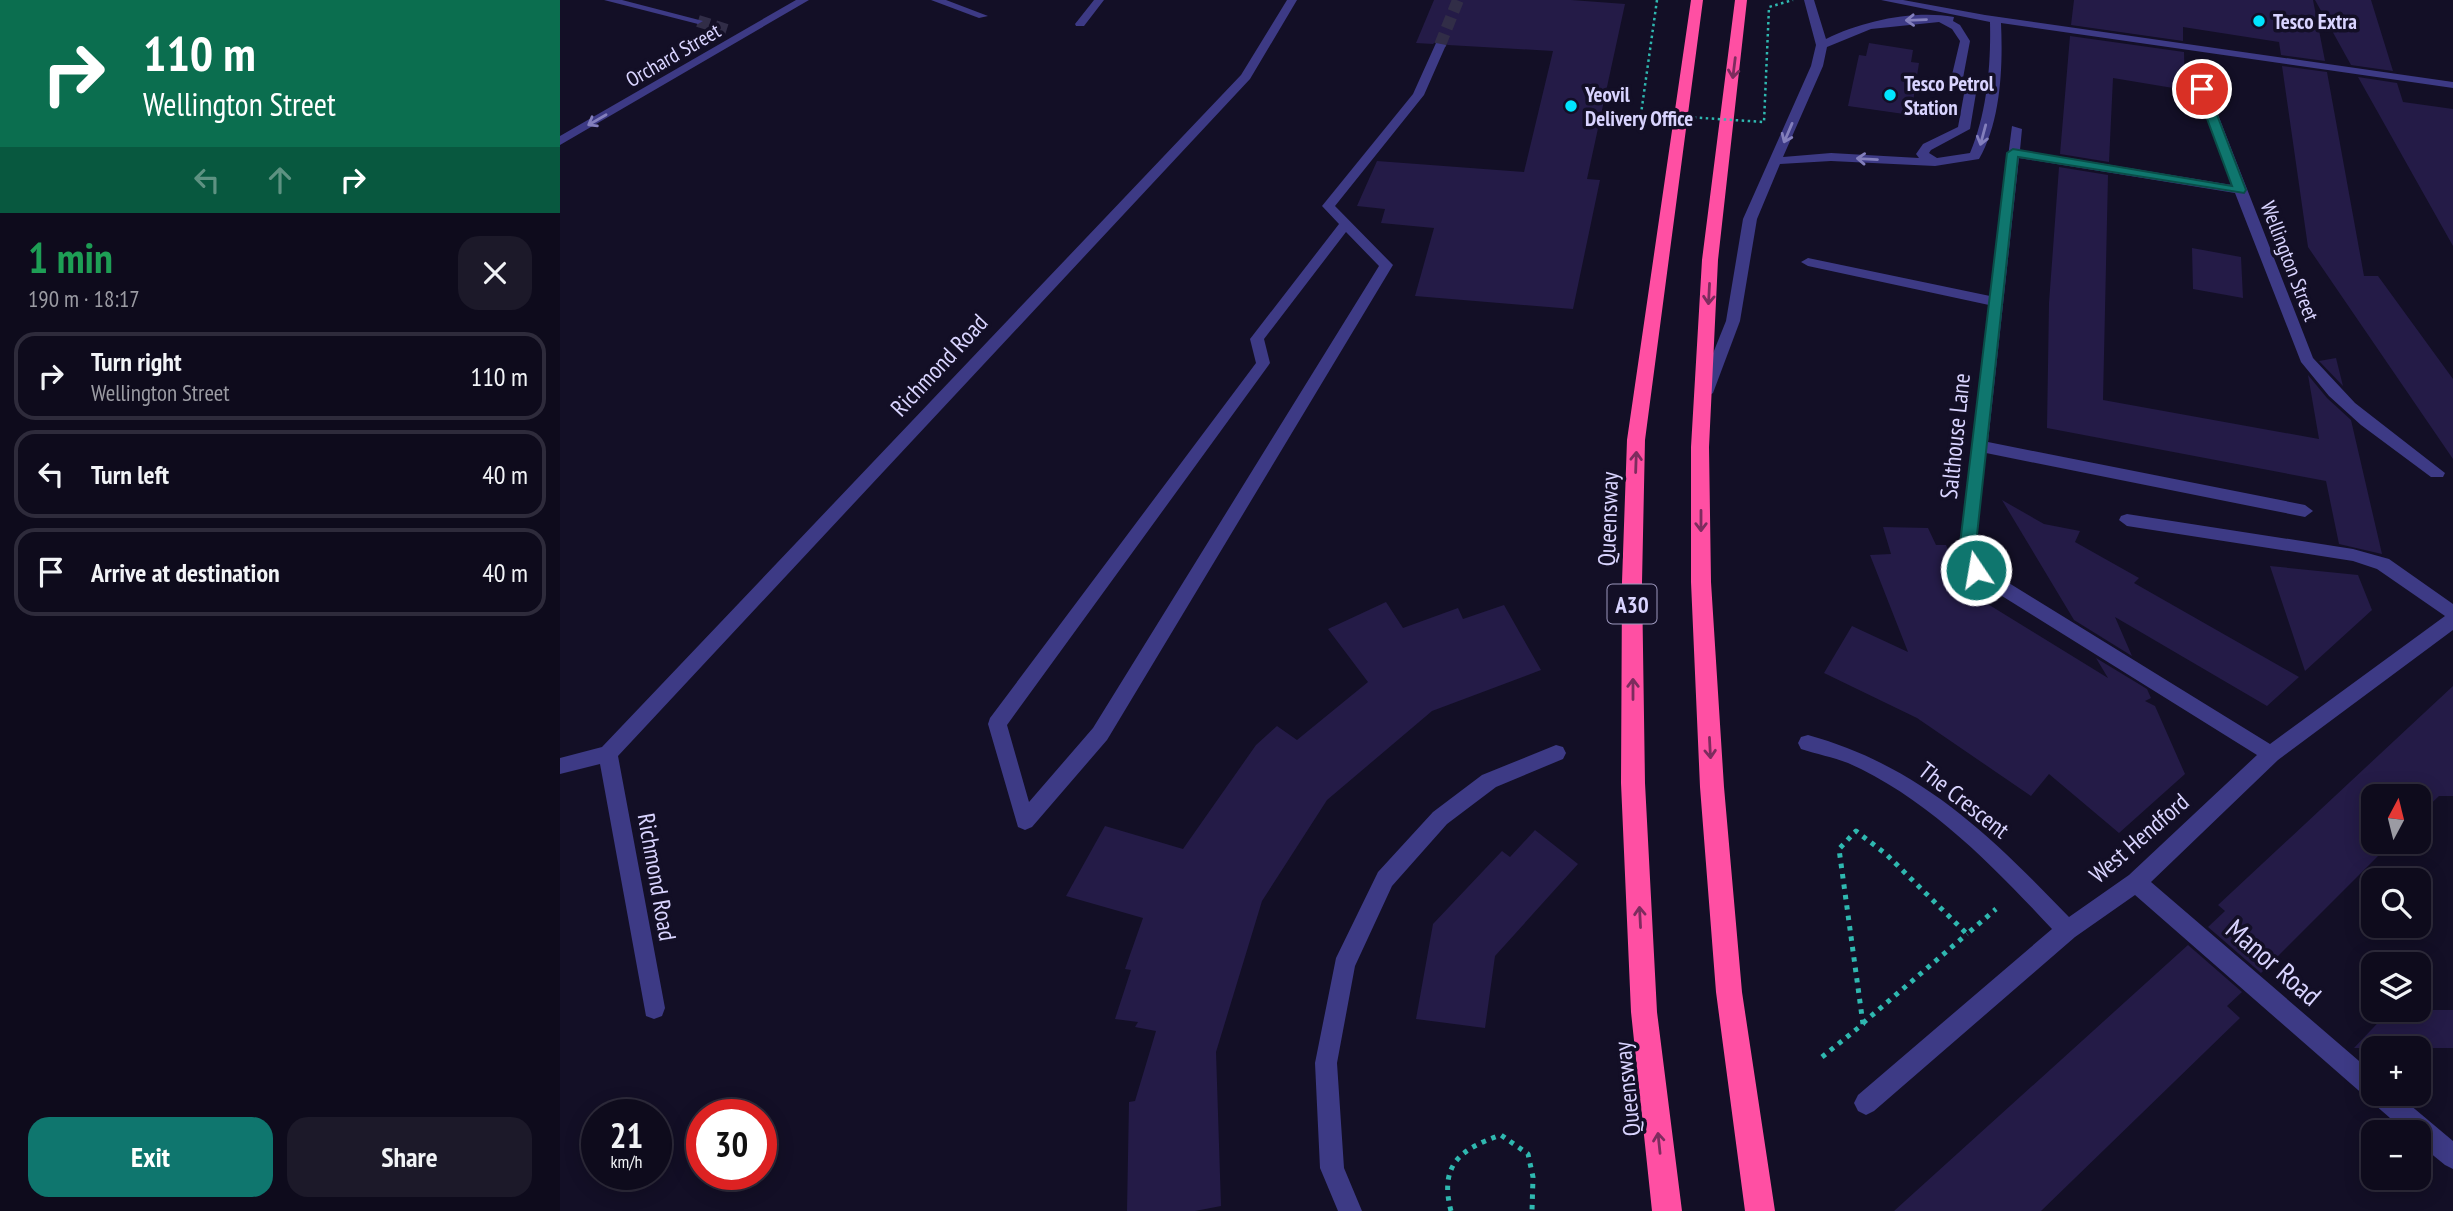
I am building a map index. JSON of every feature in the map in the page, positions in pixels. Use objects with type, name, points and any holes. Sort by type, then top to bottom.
[{"type":"highway","name":"Queensway","points":[[1667,1211],[1644,1012],[1633,783],[1632,582],[1636,440],[1697,0]]},
{"type":"highway","points":[[1741,0],[1710,260],[1700,447],[1701,582],[1712,787],[1729,992],[1760,1211]]},
{"type":"street","points":[[609,0],[698,21]]},
{"type":"street","name":"Orchard Street","points":[[560,142],[804,0]]},
{"type":"street","points":[[936,0],[983,16]]},
{"type":"street","points":[[1080,24],[1099,0]]},
{"type":"street","name":"Richmond Road","points":[[654,1008],[608,754],[1246,77],[1292,0]]},
{"type":"street","points":[[1704,396],[1733,321],[1750,219],[1817,66],[1822,45],[1809,0]]},
{"type":"street","points":[[1886,0],[1990,18],[2453,85]]},
{"type":"street","points":[[1777,162],[1830,158],[1935,162],[1975,156],[1984,139],[1997,37],[1990,18]]},
{"type":"street","points":[[1822,45],[1845,32],[1884,21],[1990,18]]},
{"type":"street","points":[[1935,162],[1922,154],[1927,147],[1964,129],[1970,93],[1957,79],[1965,41],[1956,27],[1940,19]]},
{"type":"street","points":[[727,30],[746,36]]},
{"type":"street","points":[[1346,224],[1257,340],[1263,363],[997,724],[1025,821],[1100,734],[1386,265],[1346,224],[1328,206],[1418,95],[1440,45]]},
{"type":"street","points":[[2202,89],[2240,190]]},
{"type":"street","name":"Salthouse Lane","points":[[2015,129],[1968,544],[1976,570],[2271,754]]},
{"type":"street","name":"Wellington Street","points":[[2013,153],[2240,190],[2306,359],[2323,383],[2343,402],[2437,473]]},
{"type":"street","points":[[1808,262],[1995,302]]},
{"type":"street","points":[[1978,446],[2305,511]]},
{"type":"street","points":[[2127,520],[2353,555],[2382,564],[2453,614]]},
{"type":"street","name":"West Hendford","points":[[1866,1103],[2067,930],[2136,882],[2271,754],[2453,620]]},
{"type":"street","name":"The Crescent","points":[[1808,743],[1859,759],[1903,785],[1969,833],[2022,882],[2067,930]]},
{"type":"street","points":[[1350,1211],[1332,1168],[1326,1062],[1344,965],[1385,879],[1440,818],[1489,781],[1556,753]]},
{"type":"street","points":[[560,766],[608,754]]},
{"type":"street","name":"Manor Road","points":[[2136,882],[2361,1078]]},
{"type":"street","points":[[2394,1106],[2453,1157]]},
{"type":"path","points":[[1657,0],[1641,114],[1763,122],[1769,7],[1793,0]]},
{"type":"path","points":[[1863,1024],[1839,849],[1856,831],[1886,854],[1967,934]]},
{"type":"path","points":[[1822,1057],[1981,924],[2022,882]]},
{"type":"path","points":[[1451,1211],[1444,1186],[1453,1162],[1476,1142],[1501,1135],[1528,1154],[1533,1177],[1532,1211]]},
{"type":"building","name":"Yeovil Delivery Office","points":[[1434,0],[1571,0],[1625,4],[1587,179],[1600,180],[1573,309],[1415,296],[1434,228],[1381,223],[1385,209],[1357,206],[1377,161],[1524,172],[1553,51],[1448,45],[1437,40],[1433,44],[1416,43]]},
{"type":"building","name":"Tesco Extra","points":[[2074,0],[2313,0],[2325,61],[2281,55],[2279,42],[2183,27],[2183,41],[2071,25]]},
{"type":"building","points":[[2315,0],[2371,0],[2393,71],[2351,65]]},
{"type":"building","points":[[2070,36],[2184,52],[2185,90],[2113,78],[2109,162],[2060,154]]},
{"type":"building","points":[[1869,43],[1913,50],[1911,62],[1919,63],[1911,115],[1848,106],[1859,55],[1866,56]]},
{"type":"building","points":[[2282,66],[2327,72],[2364,276],[2378,276],[2453,379],[2453,459],[2308,247]]},
{"type":"building","points":[[2358,77],[2397,83],[2403,102],[2453,109],[2453,246]]},
{"type":"building","points":[[2059,167],[2108,175],[2103,400],[2319,439],[2308,375],[2327,398],[2351,420],[2382,554],[2339,544],[2326,481],[2047,428],[2049,303]]},
{"type":"building","points":[[2192,248],[2241,257],[2243,298],[2193,289]]},
{"type":"building","points":[[2336,358],[2343,386],[2319,361]]},
{"type":"building","points":[[2002,500],[2044,524],[2080,531],[2075,542],[2139,578],[2134,583],[2299,677],[2267,706],[2115,617],[2132,656],[2074,620]]},
{"type":"building","points":[[1883,527],[1928,528],[1936,545],[1946,545],[1965,590],[2108,678],[2096,658],[2147,689],[2151,698],[2145,701],[2155,706],[2185,774],[2119,833],[2049,774],[2031,796],[1917,718],[1824,673],[1852,626],[1908,652],[1870,555],[1891,554]]},
{"type":"building","points":[[2270,566],[2358,575],[2372,610],[2305,671]]},
{"type":"building","points":[[1386,602],[1403,628],[1458,608],[1463,619],[1504,605],[1541,670],[1432,711],[1327,800],[1262,901],[1216,1052],[1221,1206],[1195,1211],[1127,1211],[1129,1102],[1135,1101],[1156,1031],[1135,1027],[1138,1022],[1115,1019],[1131,970],[1125,969],[1143,918],[1066,896],[1105,826],[1183,849],[1256,745],[1277,726],[1297,740],[1368,682],[1328,629]]},
{"type":"building","points":[[2453,686],[2453,796],[2439,796],[2431,804],[2431,784],[2361,784],[2361,854],[2380,854],[2366,868],[2361,868],[2361,873],[2261,973],[2208,927],[2225,911],[2218,905]]},
{"type":"building","points":[[1535,830],[1578,864],[1495,956],[1485,1028],[1416,1019],[1433,924],[1502,851],[1510,857]]},
{"type":"building","points":[[2188,945],[2242,992],[2227,1006],[2240,1018],[2041,1211],[1894,1211]]},
{"type":"building","points":[[2431,1010],[2453,1010],[2453,1048],[2431,1048],[2431,1036],[2365,1036],[2379,1022],[2431,1022]]},
{"type":"tunnel","points":[[1440,45],[1458,0]]},
{"type":"tunnel","points":[[698,21],[727,30]]},
{"type":"place","name":"Tesco Extra","points":[[2259,21]]},
{"type":"place","name":"Tesco Petrol Station","points":[[1890,95]]},
{"type":"place","name":"Yeovil Delivery Office","points":[[1571,106]]},
{"type":"route","points":[[1976,570],[1968,544],[2013,153],[2240,190],[2202,89]]}]
